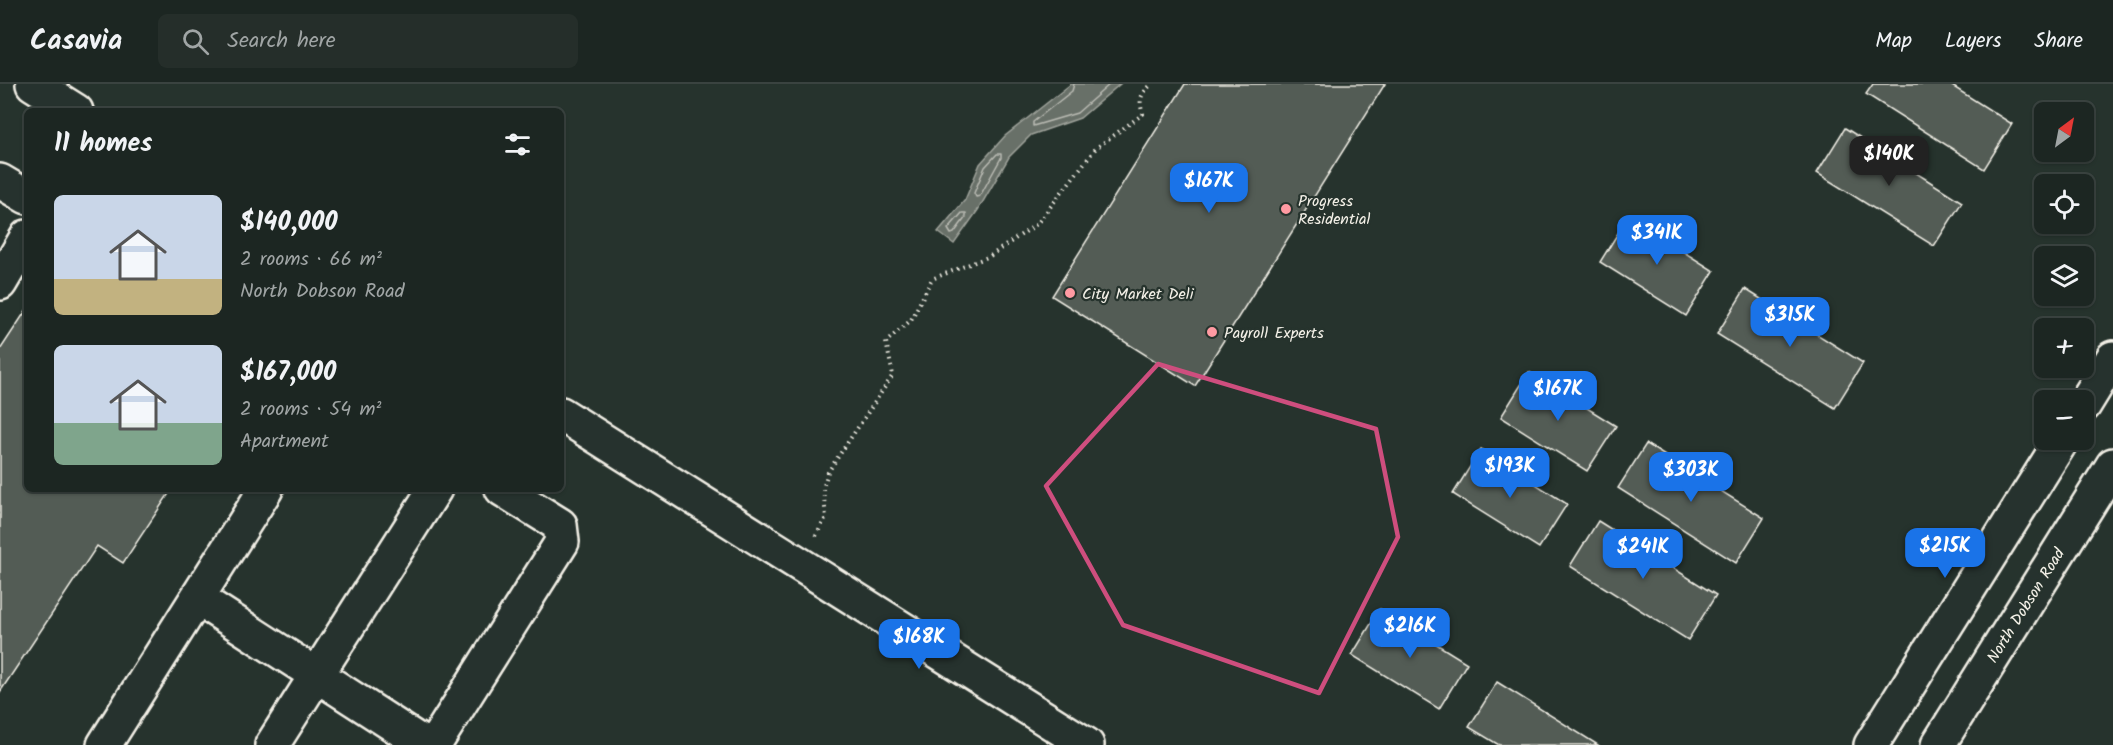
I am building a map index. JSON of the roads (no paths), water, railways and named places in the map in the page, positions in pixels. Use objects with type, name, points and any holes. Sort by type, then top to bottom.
[{"type":"street","points":[[33,84],[71,108]]},
{"type":"street","points":[[0,181],[24,195]]},
{"type":"street","points":[[0,283],[24,242]]},
{"type":"street","points":[[2093,390],[2113,358]]},
{"type":"street","points":[[564,416],[1087,745]]},
{"type":"street","points":[[1871,745],[2056,450]]},
{"type":"street","name":"North Dobson Road","points":[[1938,745],[2113,465]]},
{"type":"street","points":[[104,745],[264,492]]},
{"type":"street","points":[[272,745],[433,492]]},
{"type":"street","points":[[434,745],[561,542],[560,525],[507,492]]},
{"type":"street","points":[[197,598],[424,745]]},
{"type":"water","points":[[1071,84],[1120,84],[1080,118],[1031,135],[1009,157],[978,210],[954,244],[938,232],[965,200],[980,164],[1005,136]]},
{"type":"place","name":"Progress Residential","points":[[1286,209]]},
{"type":"place","name":"City Market Deli","points":[[1070,293]]},
{"type":"place","name":"Payroll Experts","points":[[1212,332]]}]
